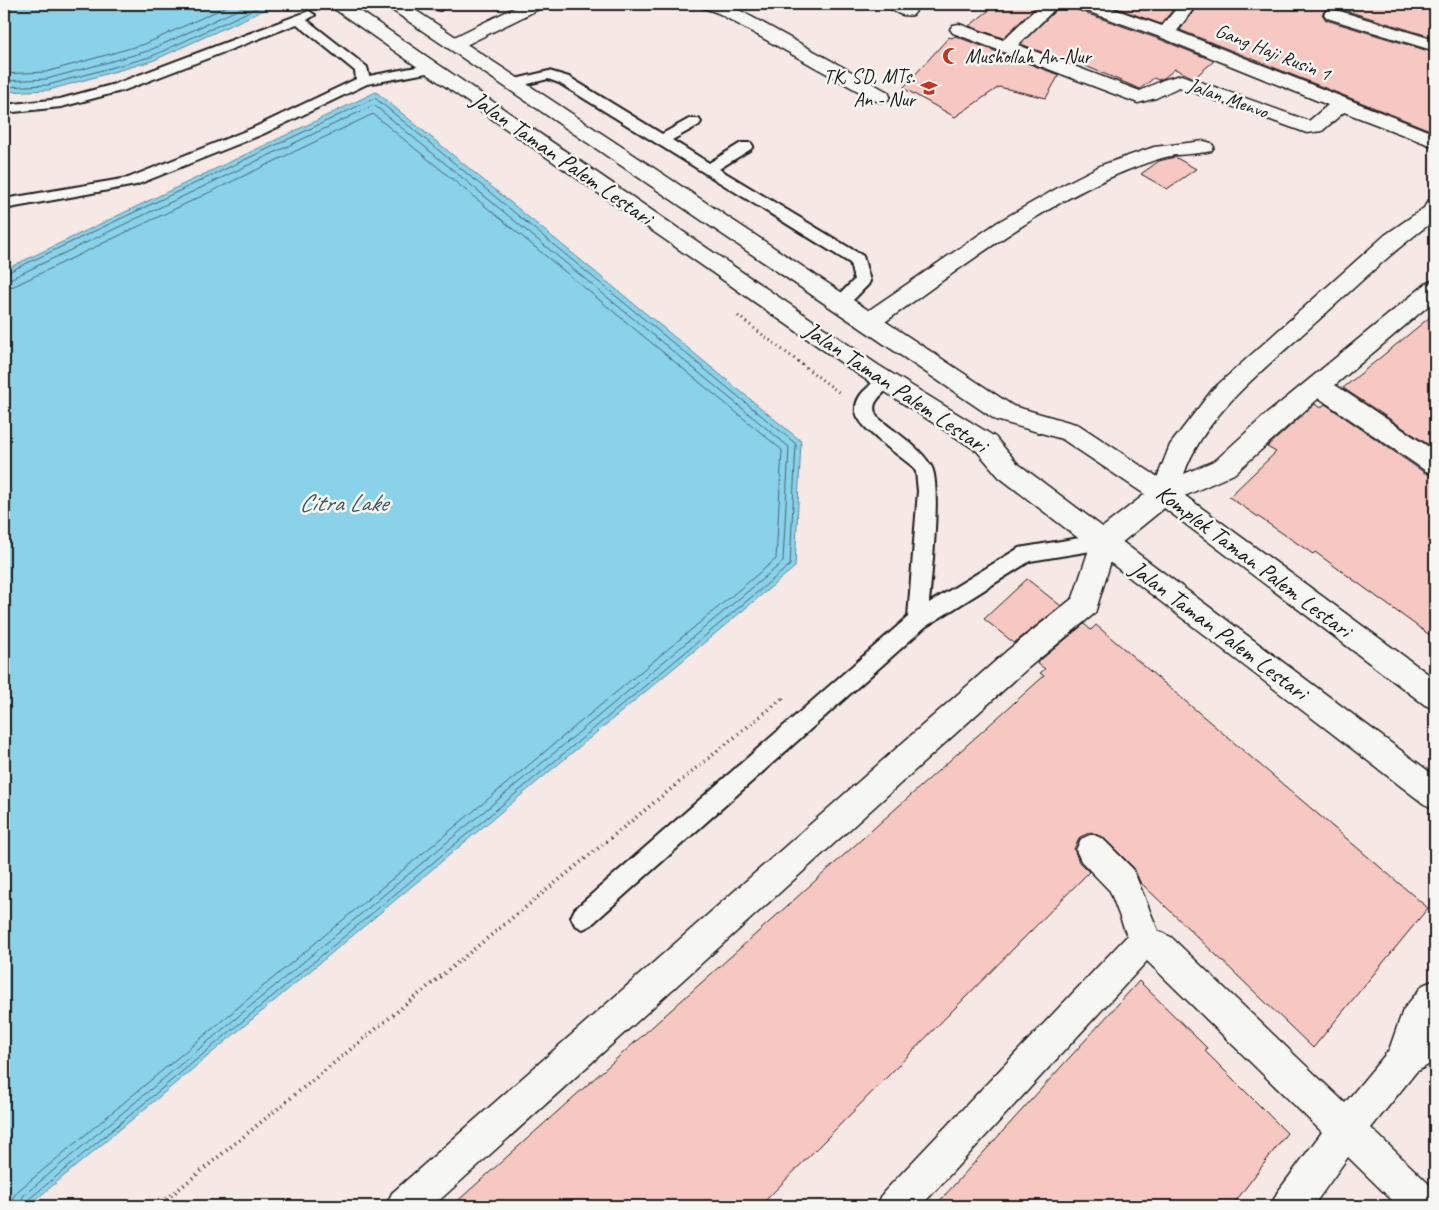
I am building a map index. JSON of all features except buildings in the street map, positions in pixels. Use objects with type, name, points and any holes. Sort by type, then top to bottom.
[{"type":"street","name":"Jalan Taman Palem Lestari","points":[[339,4],[884,381],[986,444],[1008,470],[1435,794]]},
{"type":"street","points":[[448,40],[513,4]]},
{"type":"street","points":[[448,40],[536,4]]},
{"type":"street","points":[[710,4],[724,9],[881,96]]},
{"type":"street","points":[[1006,47],[1051,4]]},
{"type":"street","points":[[1084,4],[1166,33]]},
{"type":"street","name":"Gang Haji Rusin 1","points":[[1189,4],[1166,33],[1341,104]]},
{"type":"street","name":"Jalan Taman Palem Lestari","points":[[404,5],[448,40],[512,84],[1004,413],[1070,432]]},
{"type":"street","points":[[1333,14],[1435,46]]},
{"type":"street","name":"Jalan Menvo","points":[[959,29],[1138,97],[1144,97],[1171,81],[1181,80],[1307,128],[1315,128],[1341,104]]},
{"type":"street","points":[[1341,104],[1435,141]]},
{"type":"street","points":[[870,322],[1005,227],[1070,190],[1109,170],[1161,151],[1204,147]]},
{"type":"street","points":[[1164,494],[1179,452],[1221,395],[1393,240],[1434,211],[1435,206]]},
{"type":"street","points":[[405,1206],[1018,659],[1085,605],[1103,542],[1164,494],[1225,467],[1272,424],[1435,288]]},
{"type":"street","points":[[1319,386],[1435,464]]},
{"type":"street","name":"Komplek Taman Palem Lestari","points":[[1070,432],[1164,494],[1435,696]]},
{"type":"street","points":[[1092,850],[1122,880],[1146,943],[1159,949],[1425,1206]]},
{"type":"street","points":[[896,1206],[1134,950],[1146,943]]},
{"type":"street","points":[[1404,1060],[1415,1022],[1435,997]]},
{"type":"street","points":[[1290,1206],[1346,1131],[1404,1060],[1435,1041]]},
{"type":"lane","points":[[4,110],[61,102],[120,87],[304,17],[362,75]]},
{"type":"lane","points":[[4,204],[131,182],[258,130],[362,75],[404,62],[414,55]]},
{"type":"lane","points":[[362,75],[432,68]]},
{"type":"lane","points":[[512,84],[549,75],[564,80],[857,260],[862,281],[840,302]]},
{"type":"lane","points":[[662,140],[694,122]]},
{"type":"lane","points":[[709,169],[746,146]]},
{"type":"lane","points":[[884,381],[866,400],[865,412],[871,422],[918,461],[925,470],[927,491],[918,621]]},
{"type":"lane","points":[[584,917],[918,621],[1026,554],[1103,542]]},
{"type":"path","points":[[158,1206],[792,690]]},
{"type":"water","points":[[4,4],[277,4],[152,61],[49,90],[4,92]]},
{"type":"water","name":"Citra Lake","points":[[376,92],[801,441],[795,567],[28,1206],[4,1206],[4,270]]},
{"type":"place","name":"Mushollah An-Nur","points":[[951,56]]},
{"type":"place","name":"TK, SD, MTs. An - Nur","points":[[929,88]]}]
